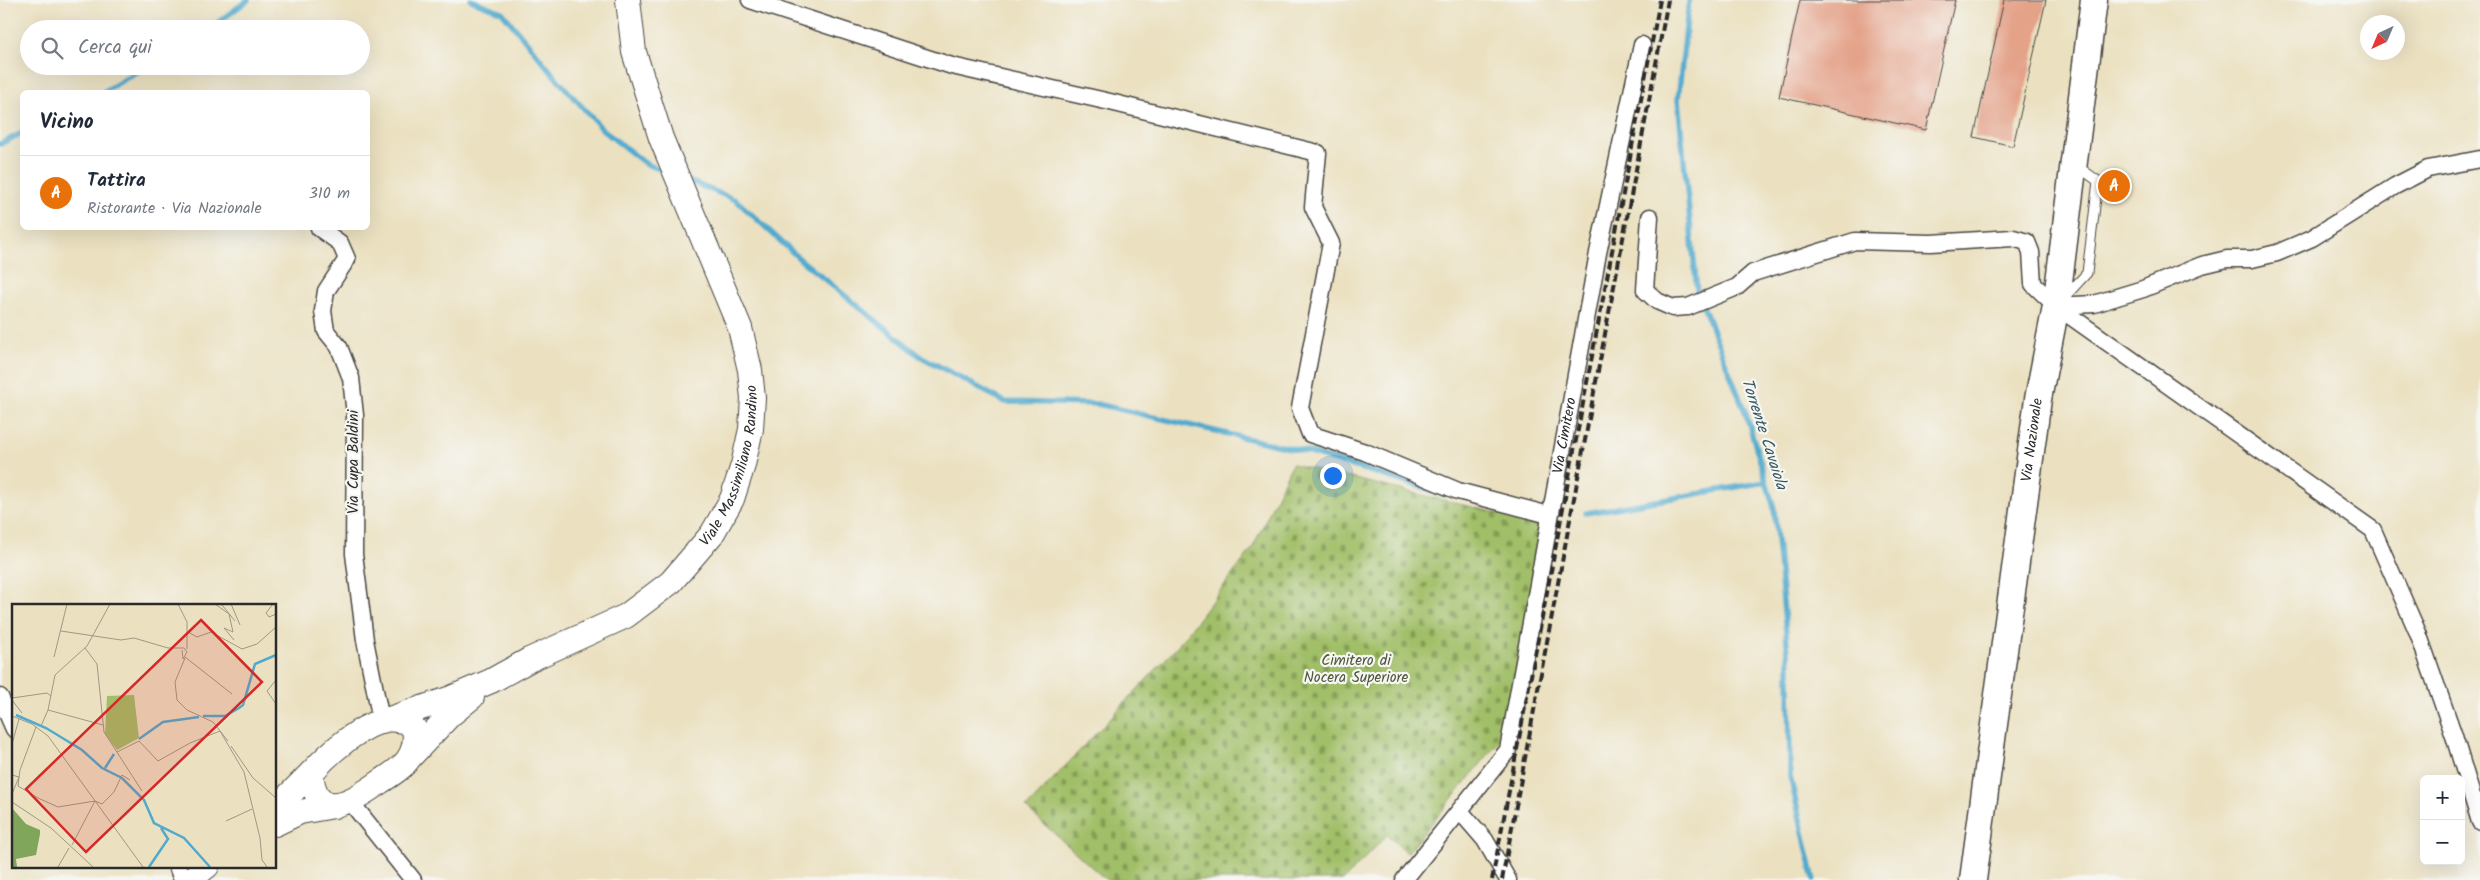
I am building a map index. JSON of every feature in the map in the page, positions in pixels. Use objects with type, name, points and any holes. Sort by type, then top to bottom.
[{"type":"main road","name":"Via Nazionale","points":[[1973,880],[2038,399],[2056,306],[2094,0]]},
{"type":"street","name":"Viale Massimiliano Randino","points":[[491,681],[529,660],[626,616],[671,582],[712,534],[732,499],[743,465],[751,429],[753,398],[750,370],[740,328],[661,138],[634,52],[628,0]]},
{"type":"street","points":[[750,0],[952,66],[1110,102],[1318,153],[1312,207],[1331,242],[1300,408],[1310,434],[1365,452],[1458,491],[1549,515]]},
{"type":"street","name":"Via Cimitero","points":[[1404,880],[1508,750],[1549,515],[1603,227],[1642,45]]},
{"type":"street","points":[[2056,306],[2094,304],[2143,289],[2202,265],[2227,259],[2252,259],[2277,253],[2312,238],[2395,186],[2428,170],[2480,159]]},
{"type":"street","points":[[1650,217],[1645,290],[1657,301],[1673,308],[1690,306],[1706,301],[1737,287],[1753,273],[1855,241],[1931,242],[2013,238],[2027,242],[2031,252],[2030,268],[2033,284],[2056,306],[2373,530],[2418,633],[2454,736],[2480,822]]},
{"type":"street","name":"Via Cupa Baldini","points":[[322,230],[340,243],[346,259],[341,271],[326,291],[323,311],[326,331],[339,347],[350,378],[355,415],[354,554],[365,640],[385,720]]},
{"type":"street","points":[[276,808],[335,750],[385,720],[451,698],[491,681]]},
{"type":"street","points":[[276,824],[300,812],[342,804],[393,773],[449,716],[491,681]]},
{"type":"street","points":[[0,697],[12,724]]},
{"type":"street","points":[[385,720],[405,721],[414,728],[416,739],[409,758]]},
{"type":"street","points":[[311,773],[312,788],[320,800],[342,804],[413,880]]},
{"type":"street","points":[[1460,811],[1485,840],[1508,880]]},
{"type":"street","points":[[178,868],[182,880]]},
{"type":"street","points":[[190,880],[205,868]]},
{"type":"green space","name":"Cimitero di Nocera Superiore","points":[[1292,464],[1531,521],[1539,526],[1541,537],[1507,732],[1407,853],[1387,835],[1344,880],[1106,880],[1026,808],[1175,649],[1252,549]]},
{"type":"building","points":[[1800,0],[1955,0],[1926,130],[1779,97]]},
{"type":"building","points":[[2004,0],[2046,0],[2013,146],[1974,137]]},
{"type":"waterway","points":[[221,20],[248,0]]},
{"type":"waterway","points":[[471,0],[502,12],[558,80],[604,131],[646,164],[669,173]]},
{"type":"waterway","name":"Torrente Cavaiola","points":[[1689,0],[1678,100],[1697,291],[1746,414],[1774,508],[1789,664],[1790,776],[1814,880]]},
{"type":"waterway","points":[[106,90],[132,75]]},
{"type":"waterway","points":[[0,144],[20,134]]},
{"type":"waterway","points":[[687,180],[736,200],[802,261],[920,356],[1005,402],[1097,404],[1307,452],[1445,494]]},
{"type":"waterway","points":[[1586,513],[1766,482]]},
{"type":"railway","points":[[1492,880],[1660,0]]},
{"type":"railway","points":[[1502,880],[1668,0]]},
{"type":"place","name":"Tattira","points":[[2114,186]]}]
